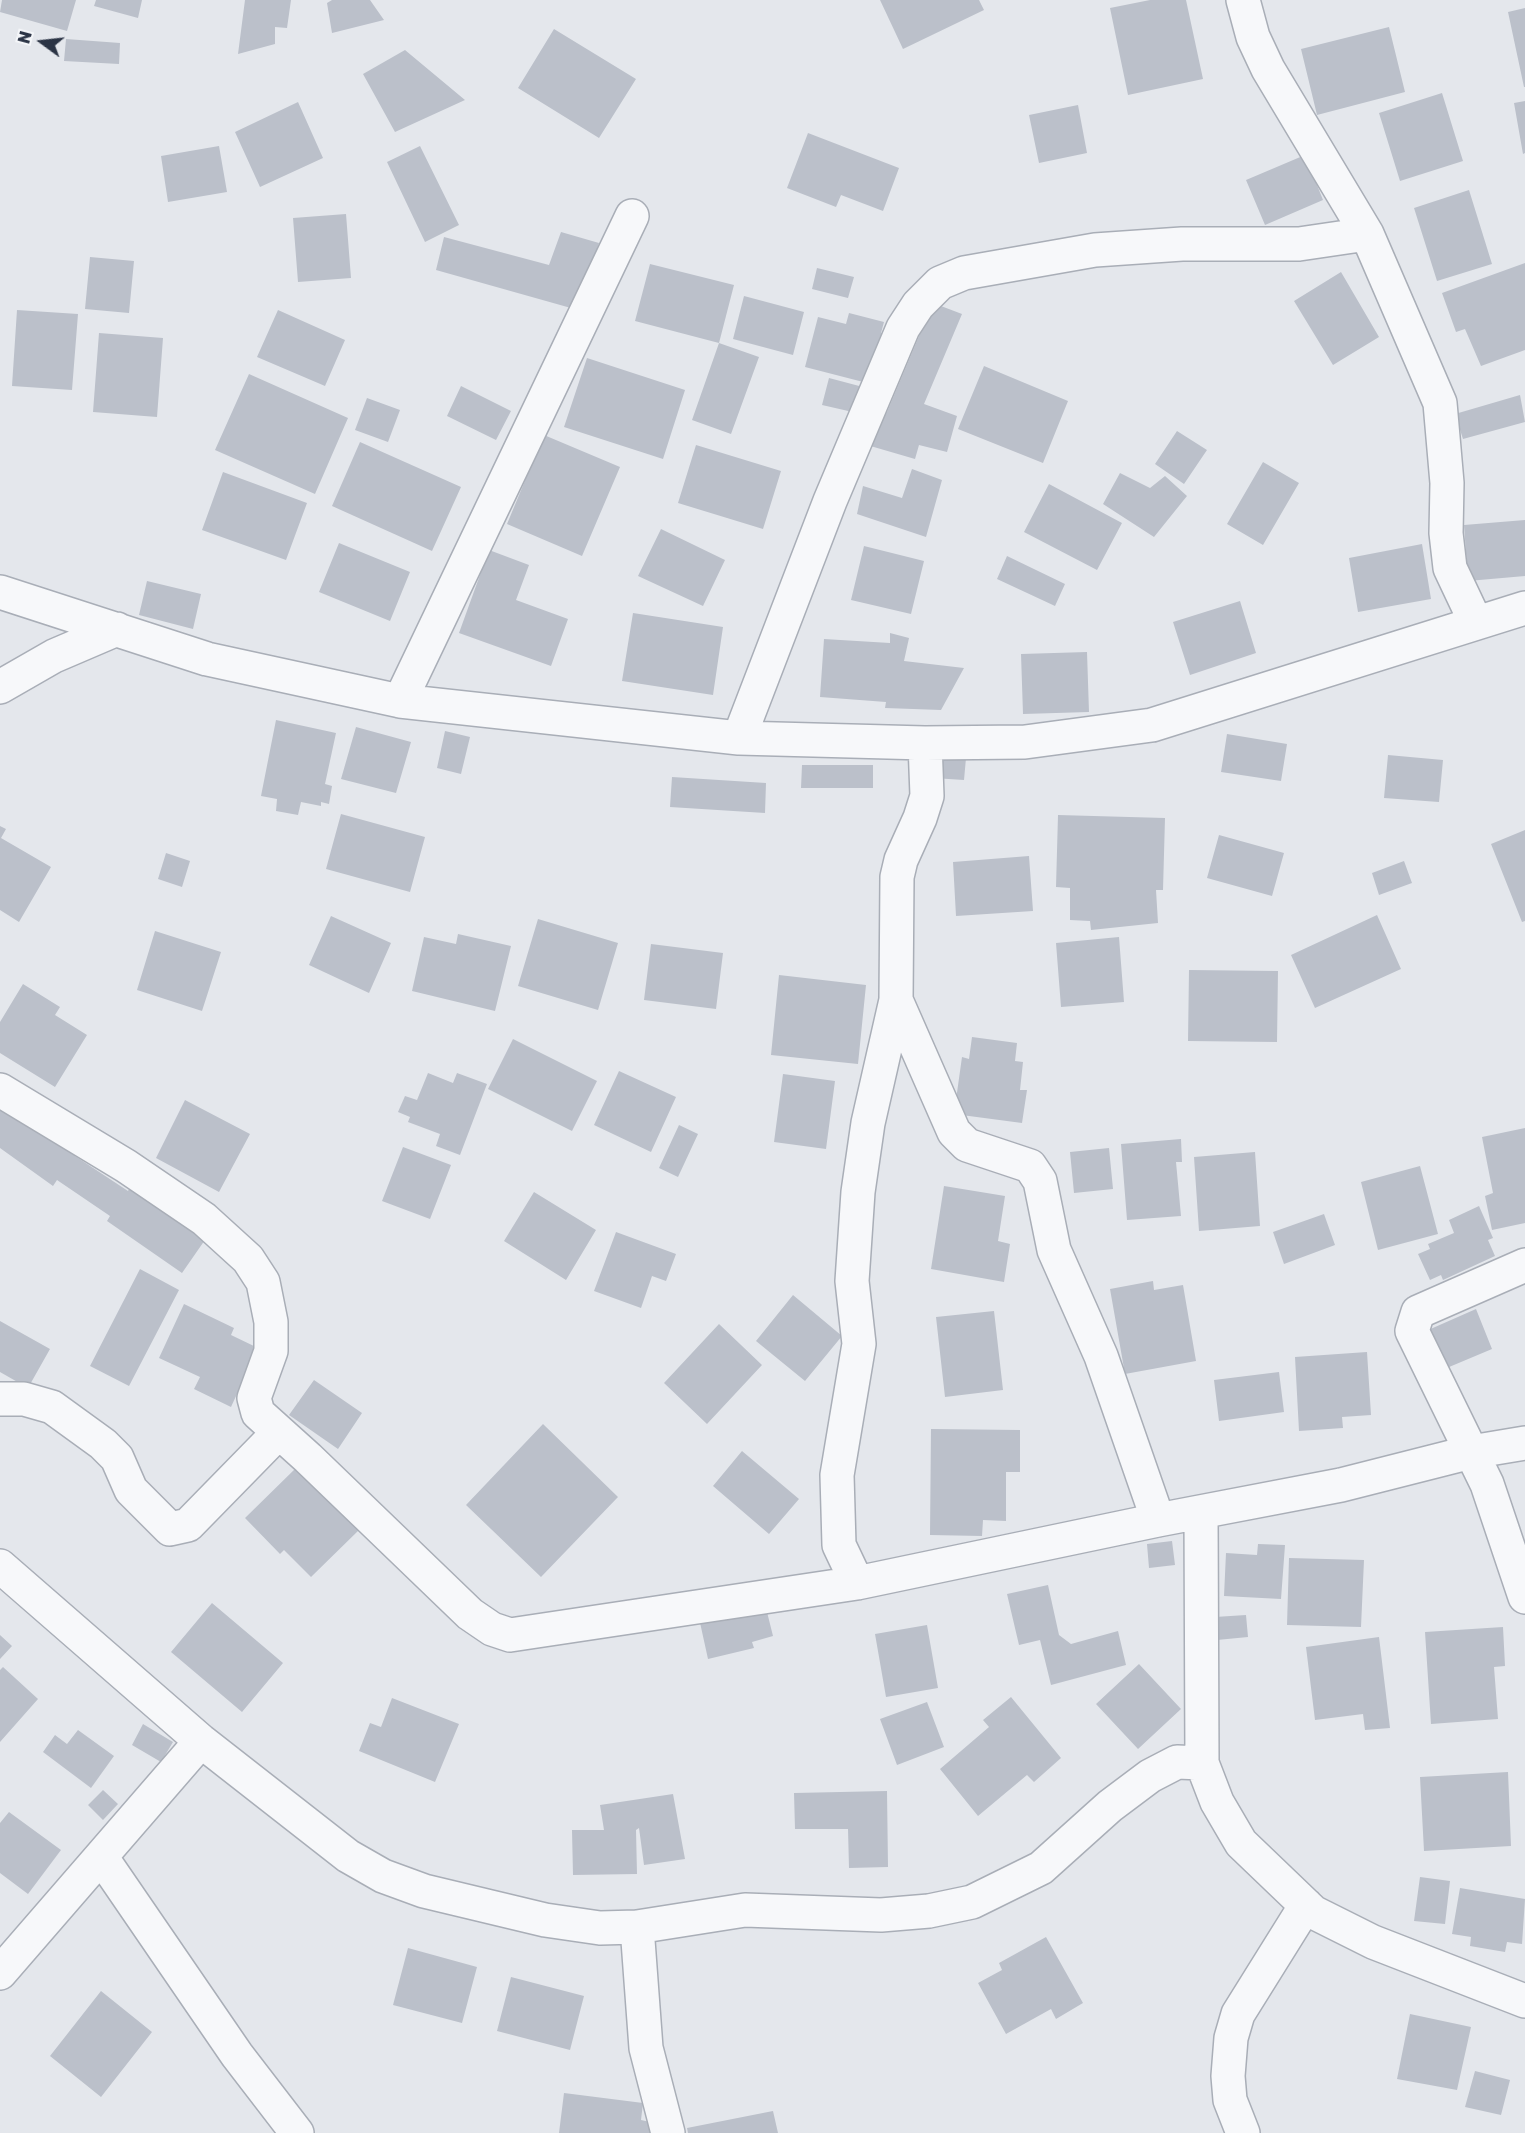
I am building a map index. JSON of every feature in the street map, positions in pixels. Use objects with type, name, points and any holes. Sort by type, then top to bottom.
[{"type":"street","points":[[1243,0],[1253,37],[1268,69],[1367,234],[1440,403],[1447,483],[1446,533],[1450,568],[1476,623]]},
{"type":"street","points":[[400,701],[632,216]]},
{"type":"street","points":[[739,738],[830,501],[903,328],[918,305],[940,283],[964,273],[1095,250],[1182,244],[1299,244],[1367,234]]},
{"type":"street","points":[[0,592],[207,659],[400,701],[739,738],[925,743],[1025,742],[1152,725],[1525,608]]},
{"type":"street","points":[[0,687],[54,656],[117,630]]},
{"type":"street","points":[[857,1583],[838,1545],[837,1475],[859,1344],[852,1281],[858,1192],[868,1123],[896,1000],[897,877],[900,860],[920,818],[927,795],[925,743]]},
{"type":"street","points":[[896,1000],[954,1132],[967,1145],[1030,1166],[1040,1181],[1054,1250],[1101,1356],[1158,1520]]},
{"type":"street","points":[[0,1090],[126,1166],[195,1212],[248,1258],[263,1282],[272,1322],[271,1351],[254,1398],[258,1413],[470,1614],[492,1629],[510,1635],[857,1583],[1158,1520],[1341,1485],[1470,1452],[1525,1443]]},
{"type":"street","points":[[1525,1264],[1418,1312],[1412,1330],[1487,1484],[1525,1597]]},
{"type":"street","points":[[0,1400],[24,1399],[44,1404],[103,1444],[117,1458],[131,1490],[170,1529],[188,1525],[278,1433]]},
{"type":"street","points":[[1201,1513],[1202,1763],[1217,1802],[1241,1843],[1313,1912],[1373,1942],[1525,2001]]},
{"type":"street","points":[[0,1566],[201,1741],[348,1856],[383,1876],[424,1892],[545,1920],[600,1928],[637,1927],[745,1910],[881,1915],[929,1911],[972,1902],[1041,1868],[1110,1806],[1150,1776],[1177,1762],[1202,1763]]},
{"type":"street","points":[[0,1973],[201,1741]]},
{"type":"street","points":[[102,1858],[237,2055],[297,2133]]},
{"type":"street","points":[[1243,2133],[1230,2100],[1228,2076],[1238,2014],[1306,1905]]},
{"type":"street","points":[[637,1927],[646,2048],[668,2133]]},
{"type":"building","points":[[2,0],[76,0],[67,31],[0,12]]},
{"type":"building","points":[[96,0],[142,0],[138,18],[94,6]]},
{"type":"building","points":[[245,0],[291,0],[287,28],[275,27],[275,44],[238,54]]},
{"type":"building","points":[[332,0],[370,0],[384,20],[332,33],[327,3]]},
{"type":"building","points":[[880,0],[979,0],[984,10],[903,49]]},
{"type":"building","points":[[1150,0],[1186,0],[1203,79],[1128,95],[1110,8]]},
{"type":"building","points":[[1525,8],[1525,87],[1524,87],[1508,12]]},
{"type":"building","points":[[1389,27],[1405,92],[1317,115],[1301,49]]},
{"type":"building","points":[[554,29],[636,79],[599,138],[518,88]]},
{"type":"building","points":[[66,39],[120,43],[119,64],[64,61]]},
{"type":"building","points":[[405,50],[465,100],[395,132],[363,74]]},
{"type":"building","points":[[1442,93],[1463,161],[1400,181],[1379,113]]},
{"type":"building","points":[[1525,101],[1525,153],[1523,154],[1514,103]]},
{"type":"building","points":[[298,102],[323,158],[260,187],[235,132]]},
{"type":"building","points":[[1078,105],[1087,153],[1039,163],[1029,115]]},
{"type":"building","points":[[808,133],[899,168],[883,211],[841,195],[836,207],[787,188]]},
{"type":"building","points":[[219,146],[227,192],[168,202],[161,156]]},
{"type":"building","points":[[420,146],[459,225],[425,242],[387,162]]},
{"type":"building","points":[[1305,155],[1323,200],[1265,225],[1246,180]]},
{"type":"building","points":[[1469,190],[1492,264],[1437,281],[1414,208]]},
{"type":"building","points":[[346,214],[351,278],[298,282],[293,218]]},
{"type":"building","points":[[561,232],[599,243],[578,310],[436,270],[444,237],[549,265]]},
{"type":"building","points":[[90,257],[134,261],[129,313],[85,309]]},
{"type":"building","points":[[1525,263],[1525,350],[1481,366],[1465,329],[1456,332],[1442,293]]},
{"type":"building","points":[[650,264],[734,285],[719,343],[635,321]]},
{"type":"building","points":[[817,268],[854,277],[848,298],[812,289]]},
{"type":"building","points":[[1341,272],[1379,337],[1333,365],[1294,301]]},
{"type":"building","points":[[744,296],[804,312],[793,355],[733,339]]},
{"type":"building","points":[[933,303],[962,314],[924,404],[957,416],[947,452],[919,445],[915,459],[867,445],[887,412]]},
{"type":"building","points":[[17,310],[78,314],[72,390],[12,386]]},
{"type":"building","points":[[278,310],[345,340],[325,386],[257,357]]},
{"type":"building","points":[[849,313],[884,322],[881,333],[884,334],[871,384],[805,367],[818,317],[846,324]]},
{"type":"building","points":[[99,333],[163,338],[157,417],[93,412]]},
{"type":"building","points":[[719,343],[759,357],[731,434],[692,420]]},
{"type":"building","points":[[587,358],[685,390],[663,459],[564,427]]},
{"type":"building","points":[[984,366],[1068,401],[1043,463],[958,429]]},
{"type":"building","points":[[249,374],[348,418],[315,494],[215,450]]},
{"type":"building","points":[[829,378],[863,387],[857,413],[822,405]]},
{"type":"building","points":[[461,386],[511,411],[496,440],[447,416]]},
{"type":"building","points":[[1520,395],[1525,422],[1463,439],[1455,414]]},
{"type":"building","points":[[367,398],[400,410],[388,442],[355,430]]},
{"type":"building","points":[[1177,431],[1207,450],[1184,484],[1155,464]]},
{"type":"building","points":[[544,435],[620,467],[582,556],[507,524]]},
{"type":"building","points":[[360,442],[461,487],[432,551],[332,506]]},
{"type":"building","points":[[696,445],[781,471],[763,529],[678,503]]},
{"type":"building","points":[[1263,462],[1299,483],[1263,545],[1227,524]]},
{"type":"building","points":[[912,469],[942,480],[926,537],[857,514],[863,486],[902,498]]},
{"type":"building","points":[[223,472],[307,503],[286,560],[202,530]]},
{"type":"building","points":[[1120,473],[1150,488],[1165,476],[1187,496],[1154,537],[1103,504]]},
{"type":"building","points":[[1049,484],[1122,523],[1097,570],[1024,532]]},
{"type":"building","points":[[1525,520],[1525,576],[1468,581],[1464,525]]},
{"type":"building","points":[[661,529],[725,560],[703,606],[638,576]]},
{"type":"building","points":[[339,543],[410,572],[390,621],[319,592]]},
{"type":"building","points":[[1422,544],[1431,599],[1358,612],[1349,558]]},
{"type":"building","points":[[864,546],[924,561],[911,614],[851,600]]},
{"type":"building","points":[[489,550],[529,565],[516,600],[568,619],[551,666],[459,633]]},
{"type":"building","points":[[1007,556],[1065,584],[1055,606],[997,579]]},
{"type":"building","points":[[147,581],[201,594],[193,629],[139,615]]},
{"type":"building","points":[[1240,601],[1256,653],[1190,675],[1173,622]]},
{"type":"building","points":[[633,613],[723,627],[713,695],[622,681]]},
{"type":"building","points":[[890,633],[909,638],[904,661],[964,668],[941,710],[885,708],[886,702],[820,697],[824,639],[890,643]]},
{"type":"building","points":[[1087,652],[1089,712],[1023,714],[1021,654]]},
{"type":"building","points":[[276,720],[336,733],[325,784],[332,786],[329,804],[321,802],[321,806],[301,802],[298,815],[276,811],[277,799],[261,796]]},
{"type":"building","points":[[356,727],[411,742],[396,793],[341,779]]},
{"type":"building","points":[[445,731],[470,737],[461,774],[437,768]]},
{"type":"building","points":[[1227,734],[1287,744],[1281,781],[1221,772]]},
{"type":"building","points":[[1388,755],[1443,760],[1439,802],[1384,798]]},
{"type":"building","points":[[935,756],[966,758],[964,780],[933,778]]},
{"type":"building","points":[[802,765],[873,765],[873,788],[801,788]]},
{"type":"building","points":[[672,777],[766,783],[765,813],[670,807]]},
{"type":"building","points":[[341,814],[425,837],[410,892],[326,869]]},
{"type":"building","points":[[1058,815],[1165,818],[1163,890],[1156,890],[1158,923],[1091,930],[1090,921],[1070,920],[1070,888],[1056,887]]},
{"type":"building","points":[[0,826],[6,829],[1,838],[51,867],[19,922],[0,910]]},
{"type":"building","points":[[1525,830],[1525,921],[1522,922],[1491,844]]},
{"type":"building","points":[[1219,835],[1284,853],[1272,896],[1207,878]]},
{"type":"building","points":[[166,853],[190,861],[182,887],[158,879]]},
{"type":"building","points":[[1029,856],[1033,911],[956,916],[953,862]]},
{"type":"building","points":[[1404,861],[1412,883],[1379,895],[1372,873]]},
{"type":"building","points":[[1377,915],[1401,969],[1315,1008],[1291,955]]},
{"type":"building","points":[[331,916],[391,943],[369,993],[309,965]]},
{"type":"building","points":[[538,919],[618,943],[598,1010],[518,986]]},
{"type":"building","points":[[155,931],[221,952],[202,1011],[137,990]]},
{"type":"building","points":[[458,934],[511,946],[495,1011],[412,991],[424,937],[456,944]]},
{"type":"building","points":[[1119,937],[1124,1002],[1061,1007],[1056,943]]},
{"type":"building","points":[[651,944],[723,953],[716,1009],[644,1000]]},
{"type":"building","points":[[1189,970],[1278,971],[1277,1042],[1188,1041]]},
{"type":"building","points":[[779,975],[866,985],[858,1064],[771,1055]]},
{"type":"building","points":[[23,984],[60,1007],[55,1015],[87,1035],[55,1087],[0,1053],[0,1022]]},
{"type":"building","points":[[972,1037],[1017,1043],[1015,1061],[1023,1062],[1020,1090],[1027,1090],[1022,1123],[954,1114],[962,1057],[969,1059]]},
{"type":"building","points":[[513,1039],[597,1081],[572,1131],[488,1089]]},
{"type":"building","points":[[619,1071],[676,1097],[651,1152],[594,1125]]},
{"type":"building","points":[[428,1073],[453,1083],[457,1073],[487,1084],[460,1155],[436,1146],[440,1134],[408,1122],[410,1117],[398,1112],[405,1096],[417,1100]]},
{"type":"building","points":[[783,1074],[835,1081],[826,1149],[774,1142]]},
{"type":"building","points":[[0,1093],[79,1149],[75,1156],[128,1191],[131,1185],[207,1237],[182,1273],[107,1221],[110,1216],[57,1180],[53,1186],[0,1148]]},
{"type":"building","points":[[185,1100],[250,1134],[219,1192],[156,1158]]},
{"type":"building","points":[[679,1125],[698,1134],[678,1177],[659,1168]]},
{"type":"building","points":[[1525,1128],[1525,1223],[1492,1230],[1485,1196],[1493,1193],[1482,1137]]},
{"type":"building","points":[[1181,1139],[1182,1162],[1176,1162],[1181,1216],[1127,1220],[1121,1144]]},
{"type":"building","points":[[403,1147],[451,1165],[430,1219],[382,1201]]},
{"type":"building","points":[[1109,1148],[1113,1189],[1074,1193],[1070,1152]]},
{"type":"building","points":[[1255,1152],[1260,1226],[1199,1231],[1194,1157]]},
{"type":"building","points":[[1420,1166],[1438,1234],[1378,1250],[1361,1182]]},
{"type":"building","points":[[944,1186],[1005,1196],[998,1241],[1010,1244],[1004,1282],[931,1269]]},
{"type":"building","points":[[534,1192],[596,1230],[566,1280],[504,1241]]},
{"type":"building","points":[[1479,1206],[1493,1238],[1488,1240],[1495,1256],[1443,1280],[1441,1275],[1430,1280],[1418,1254],[1430,1249],[1428,1244],[1454,1233],[1449,1220]]},
{"type":"building","points":[[1324,1214],[1335,1245],[1284,1264],[1273,1232]]},
{"type":"building","points":[[616,1232],[676,1254],[666,1281],[652,1276],[641,1308],[594,1291]]},
{"type":"building","points":[[140,1269],[179,1290],[129,1386],[90,1366]]},
{"type":"building","points":[[1153,1281],[1154,1290],[1183,1285],[1196,1361],[1125,1374],[1110,1289]]},
{"type":"building","points":[[793,1295],[842,1336],[805,1381],[756,1341]]},
{"type":"building","points":[[184,1304],[234,1328],[231,1335],[258,1348],[231,1407],[194,1389],[200,1377],[159,1358]]},
{"type":"building","points":[[1476,1309],[1492,1349],[1442,1370],[1426,1331]]},
{"type":"building","points":[[994,1311],[1003,1390],[945,1397],[936,1317]]},
{"type":"building","points":[[0,1321],[50,1349],[28,1388],[0,1372]]},
{"type":"building","points":[[719,1324],[762,1365],[707,1424],[664,1383]]},
{"type":"building","points":[[1367,1352],[1371,1415],[1342,1417],[1343,1428],[1299,1431],[1295,1357]]},
{"type":"building","points":[[1279,1372],[1284,1412],[1219,1421],[1214,1380]]},
{"type":"building","points":[[314,1380],[362,1413],[338,1449],[289,1415]]},
{"type":"building","points":[[543,1424],[618,1497],[541,1577],[466,1505]]},
{"type":"building","points":[[931,1429],[1020,1430],[1020,1472],[1006,1472],[1006,1521],[983,1520],[982,1536],[930,1535]]},
{"type":"building","points":[[742,1451],[799,1499],[769,1534],[713,1486]]},
{"type":"building","points":[[298,1466],[359,1530],[311,1577],[284,1550],[280,1554],[245,1518]]},
{"type":"building","points":[[1172,1541],[1175,1565],[1149,1568],[1147,1544]]},
{"type":"building","points":[[1258,1544],[1285,1545],[1281,1599],[1224,1596],[1226,1553],[1257,1555]]},
{"type":"building","points":[[1289,1558],[1364,1560],[1361,1627],[1287,1625]]},
{"type":"building","points":[[1048,1585],[1059,1635],[1071,1644],[1118,1631],[1126,1665],[1051,1685],[1040,1640],[1019,1645],[1007,1594]]},
{"type":"building","points":[[212,1603],[283,1663],[242,1712],[171,1652]]},
{"type":"building","points":[[766,1608],[773,1636],[752,1642],[754,1648],[708,1659],[699,1618]]},
{"type":"building","points":[[1246,1615],[1248,1637],[1217,1640],[1215,1617]]},
{"type":"building","points":[[927,1625],[938,1688],[886,1697],[875,1634]]},
{"type":"building","points":[[1503,1627],[1505,1666],[1494,1667],[1498,1719],[1431,1724],[1425,1632]]},
{"type":"building","points":[[0,1635],[12,1646],[0,1659]]},
{"type":"building","points":[[1379,1637],[1390,1728],[1365,1730],[1363,1714],[1315,1720],[1306,1647]]},
{"type":"building","points":[[1139,1664],[1181,1709],[1138,1749],[1096,1704]]},
{"type":"building","points":[[3,1667],[38,1699],[0,1742],[0,1670]]},
{"type":"building","points":[[1011,1697],[1061,1758],[1034,1782],[1027,1775],[978,1816],[940,1769],[989,1727],[983,1720]]},
{"type":"building","points":[[392,1698],[459,1724],[435,1782],[359,1751],[370,1723],[381,1727]]},
{"type":"building","points":[[927,1702],[944,1747],[897,1765],[880,1719]]},
{"type":"building","points":[[143,1724],[173,1742],[161,1762],[132,1745]]},
{"type":"building","points":[[78,1730],[114,1756],[91,1788],[43,1752],[55,1735],[67,1744]]},
{"type":"building","points":[[1508,1772],[1511,1846],[1424,1851],[1420,1777]]},
{"type":"building","points":[[103,1790],[118,1804],[103,1820],[88,1805]]},
{"type":"building","points":[[887,1791],[888,1867],[849,1868],[848,1829],[795,1829],[794,1793]]},
{"type":"building","points":[[673,1794],[685,1859],[644,1865],[639,1828],[636,1830],[637,1874],[573,1875],[572,1830],[604,1830],[600,1805]]},
{"type":"building","points":[[9,1812],[61,1850],[28,1894],[0,1873],[0,1823]]},
{"type":"building","points":[[1420,1877],[1450,1881],[1445,1924],[1414,1921]]},
{"type":"building","points":[[1460,1888],[1525,1899],[1522,1944],[1507,1942],[1505,1952],[1470,1946],[1471,1937],[1452,1934]]},
{"type":"building","points":[[1046,1937],[1083,2003],[1056,2019],[1051,2009],[1006,2034],[978,1983],[1002,1970],[999,1963]]},
{"type":"building","points":[[408,1948],[477,1967],[462,2023],[393,2005]]},
{"type":"building","points":[[511,1977],[584,1996],[570,2050],[497,2031]]},
{"type":"building","points":[[101,1991],[152,2032],[101,2097],[50,2056]]},
{"type":"building","points":[[1410,2014],[1471,2027],[1457,2090],[1397,2079]]},
{"type":"building","points":[[1475,2071],[1510,2080],[1501,2115],[1465,2107]]},
{"type":"building","points":[[564,2093],[643,2103],[641,2120],[650,2122],[656,2133],[559,2133]]},
{"type":"building","points":[[773,2111],[778,2133],[688,2133],[687,2128]]}]
